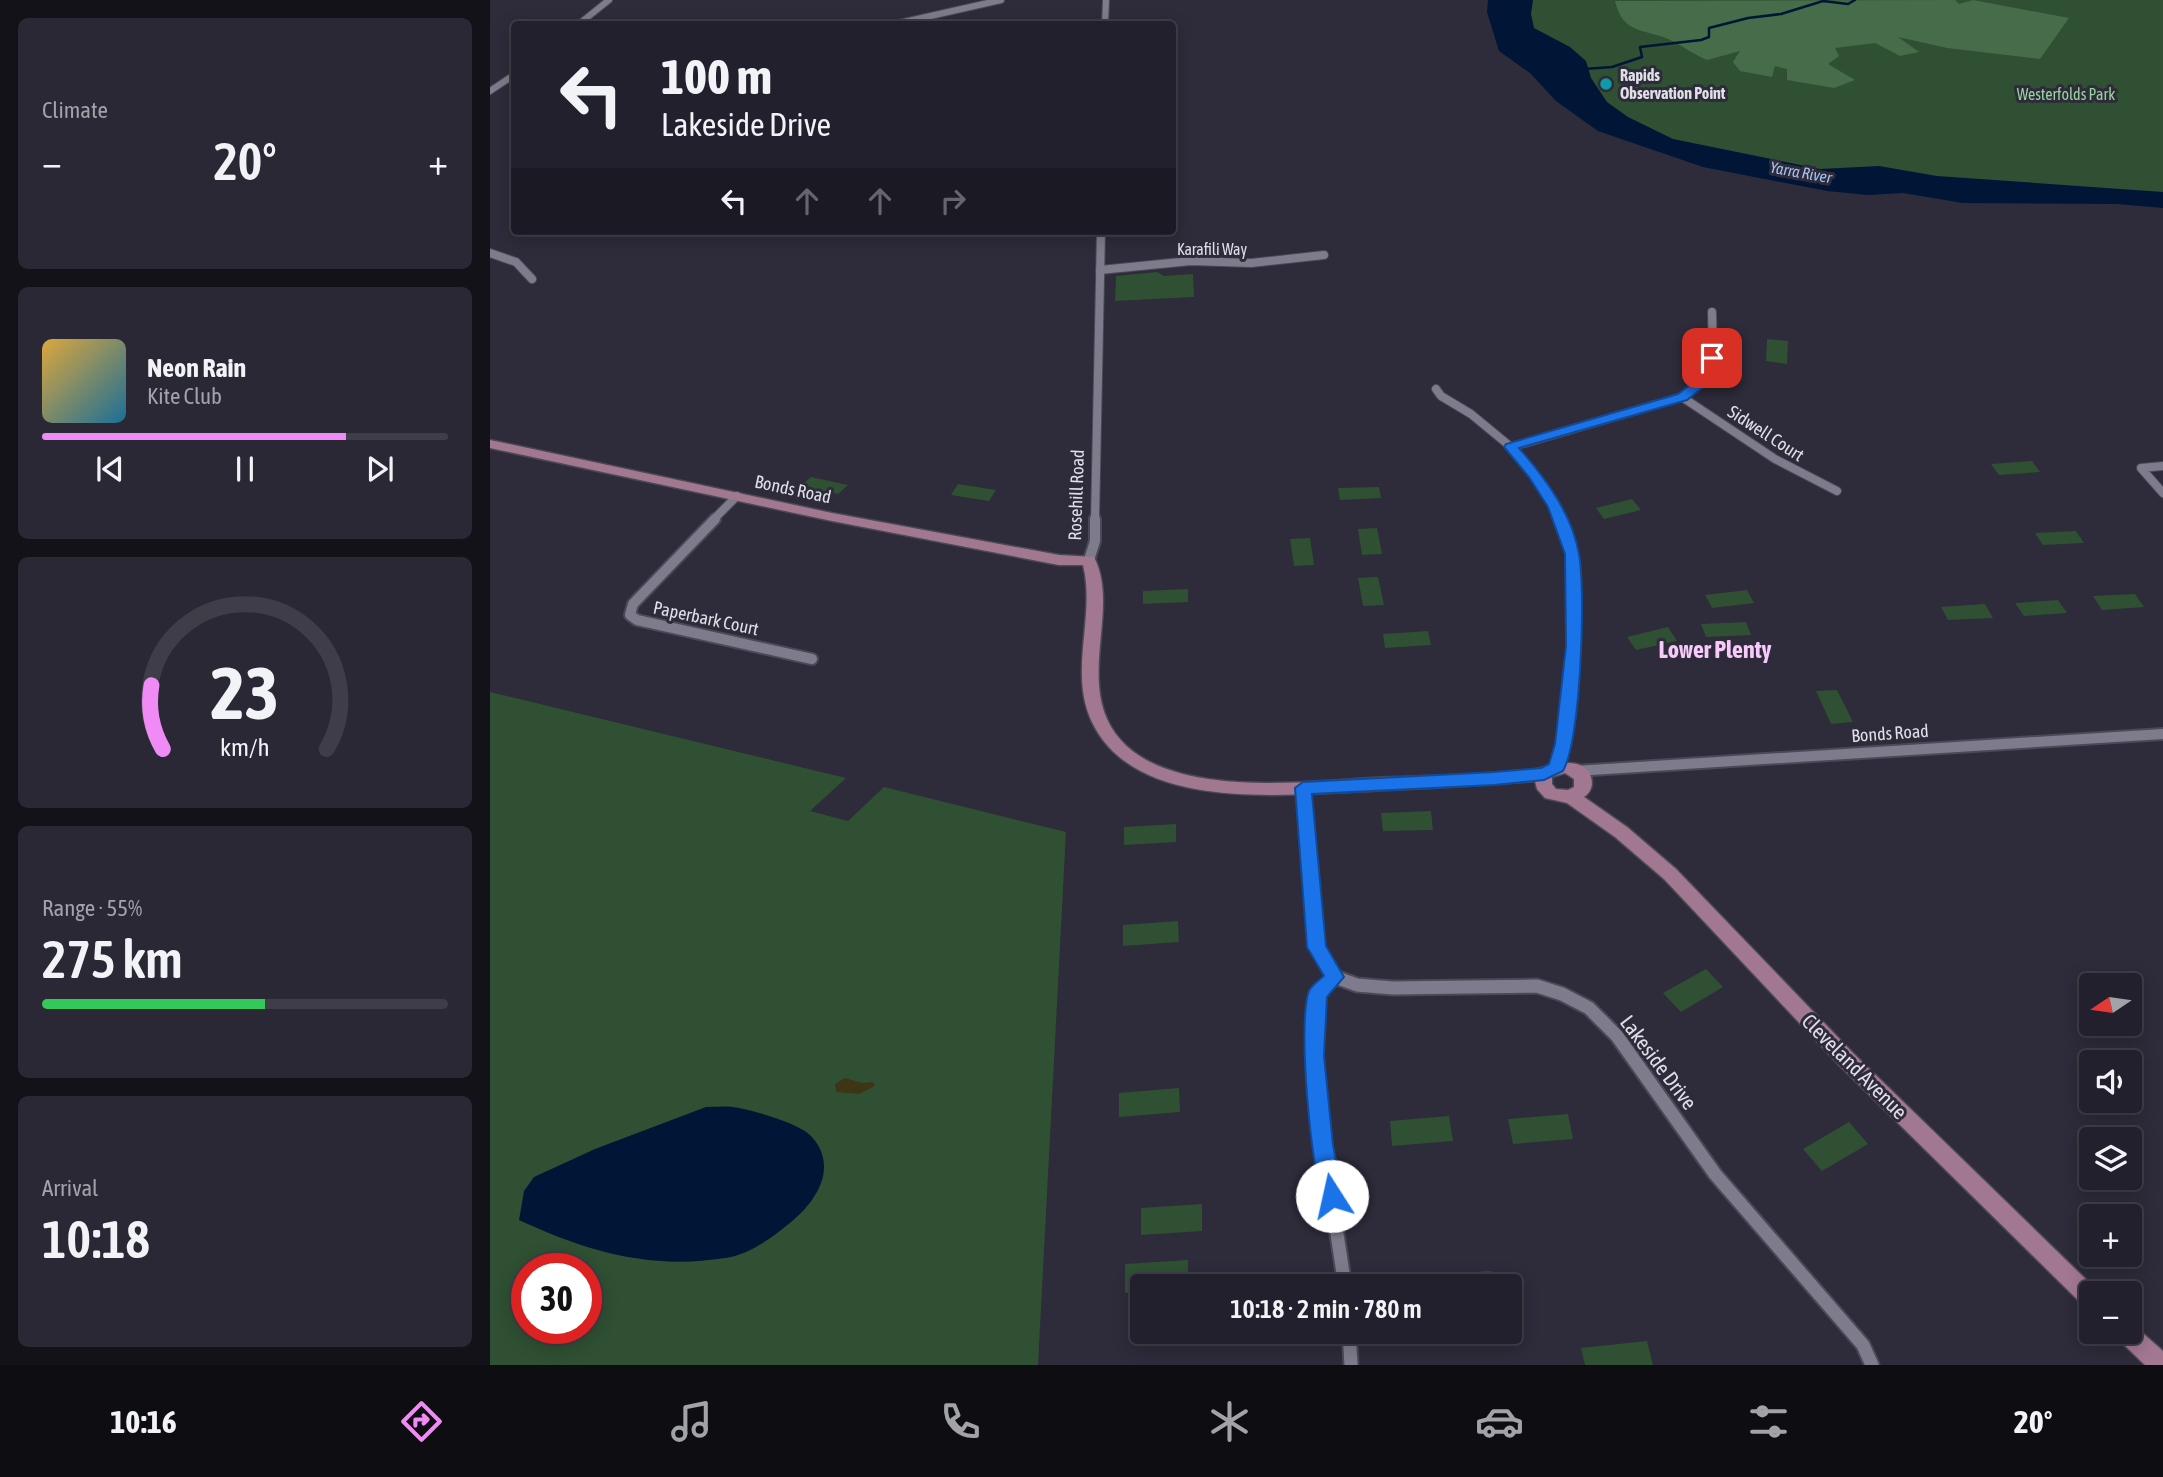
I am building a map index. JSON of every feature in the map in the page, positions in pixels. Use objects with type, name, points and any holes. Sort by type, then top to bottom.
[{"type":"street","points":[[583,21],[609,0]]},
{"type":"street","points":[[908,21],[1001,0]]},
{"type":"street","points":[[1105,21],[1106,0]]},
{"type":"street","points":[[490,91],[511,77]]},
{"type":"street","name":"Rosehill Road","points":[[1101,235],[1095,541],[1090,560],[1094,582],[1092,696],[1101,723],[1124,749]]},
{"type":"street","points":[[490,253],[516,262],[532,279]]},
{"type":"street","name":"Karafili Way","points":[[1100,270],[1191,261],[1251,263],[1324,255]]},
{"type":"street","points":[[1511,447],[1682,397],[1702,382],[1712,358],[1712,312]]},
{"type":"street","points":[[1436,389],[1441,396],[1471,414],[1511,447],[1535,475],[1555,507],[1572,554],[1574,646],[1564,744],[1566,780]]},
{"type":"street","name":"Sidwell Court","points":[[1682,397],[1775,459],[1837,491]]},
{"type":"street","name":"Bonds Road","points":[[490,444],[1047,557],[1090,560]]},
{"type":"street","points":[[2163,466],[2141,468],[2163,493]]},
{"type":"street","name":"Paperbark Court","points":[[737,496],[633,604],[630,615],[637,620],[812,659]]},
{"type":"street","name":"Bonds Road","points":[[1124,749],[1158,773],[1200,787],[1220,790],[1494,779],[1566,780],[1620,769],[2163,734]]},
{"type":"street","name":"Cleveland Avenue","points":[[1566,780],[1670,874],[1846,1059],[2079,1285]]},
{"type":"street","points":[[1303,788],[1317,947],[1335,977],[1318,993],[1314,1056],[1323,1145],[1344,1274]]},
{"type":"street","name":"Lakeside Drive","points":[[1335,977],[1357,985],[1392,988],[1537,986],[1562,994],[1589,1008],[1617,1036],[1715,1174],[1863,1345],[1872,1365]]},
{"type":"street","points":[[1350,1344],[1351,1365]]},
{"type":"street","points":[[2139,1344],[2161,1365]]},
{"type":"green space","name":"Westerfolds Park","points":[[1521,0],[2163,0],[2163,197],[1832,175],[1721,158],[1628,125],[1526,31]]},
{"type":"green space","points":[[1955,0],[1959,4],[1973,0],[2069,18],[2040,59],[1947,48],[1898,37],[1919,52],[1900,56],[1875,43],[1835,48],[1839,56],[1828,64],[1855,80],[1834,88],[1787,80],[1787,69],[1775,66],[1772,77],[1740,71],[1733,62],[1740,51],[1707,60],[1669,39],[1633,27],[1622,18],[1615,1]]},
{"type":"green space","points":[[1157,272],[1164,276],[1193,274],[1194,297],[1115,301],[1116,276]]},
{"type":"green space","points":[[1767,339],[1788,341],[1787,364],[1766,361]]},
{"type":"green space","points":[[2032,461],[2040,472],[1999,475],[1991,464]]},
{"type":"green space","points":[[811,477],[848,485],[838,494],[801,486]]},
{"type":"green space","points":[[958,484],[996,490],[989,501],[951,495]]},
{"type":"green space","points":[[1379,487],[1381,498],[1340,500],[1338,488]]},
{"type":"green space","points":[[1632,499],[1641,510],[1604,519],[1596,508]]},
{"type":"green space","points":[[1377,528],[1382,554],[1362,555],[1358,529]]},
{"type":"green space","points":[[2076,531],[2084,543],[2043,545],[2035,533]]},
{"type":"green space","points":[[1310,538],[1314,565],[1294,566],[1290,539]]},
{"type":"green space","points":[[1378,577],[1384,605],[1363,606],[1358,578]]},
{"type":"green space","points":[[1188,589],[1188,602],[1143,604],[1143,591]]},
{"type":"green space","points":[[1747,590],[1754,603],[1712,608],[1705,595]]},
{"type":"green space","points":[[2135,594],[2144,607],[2102,610],[2093,596]]},
{"type":"green space","points":[[2058,600],[2067,613],[2024,616],[2015,603]]},
{"type":"green space","points":[[1985,604],[1993,618],[1948,620],[1941,607]]},
{"type":"green space","points":[[1746,622],[1751,635],[1706,637],[1701,624]]},
{"type":"green space","points":[[1668,627],[1677,641],[1636,650],[1627,637]]},
{"type":"green space","points":[[1428,631],[1431,645],[1385,648],[1383,634]]},
{"type":"green space","points":[[1837,690],[1853,722],[1831,724],[1816,691]]},
{"type":"green space","points":[[490,692],[846,778],[810,811],[848,821],[884,787],[1066,832],[1038,1365],[490,1365]]},
{"type":"green space","points":[[1431,811],[1433,830],[1383,831],[1381,813]]},
{"type":"green space","points":[[1176,824],[1176,842],[1124,845],[1124,827]]},
{"type":"green space","points":[[1178,921],[1179,942],[1123,946],[1123,925]]},
{"type":"green space","points":[[1706,969],[1723,987],[1681,1012],[1663,993]]},
{"type":"green space","points":[[1179,1088],[1180,1112],[1119,1117],[1119,1093]]},
{"type":"green space","points":[[1568,1114],[1573,1139],[1513,1144],[1508,1119]]},
{"type":"green space","points":[[1449,1116],[1453,1141],[1392,1146],[1390,1121]]},
{"type":"green space","points":[[1849,1122],[1868,1144],[1822,1171],[1803,1149]]},
{"type":"green space","points":[[1202,1204],[1202,1231],[1141,1235],[1141,1208]]},
{"type":"green space","points":[[1188,1260],[1188,1274],[1130,1274],[1130,1293],[1125,1293],[1125,1264]]},
{"type":"green space","points":[[1491,1271],[1491,1274],[1442,1274]]},
{"type":"green space","points":[[1647,1341],[1653,1365],[1585,1365],[1581,1348]]},
{"type":"sand","points":[[845,1078],[862,1083],[873,1082],[875,1086],[859,1094],[836,1092],[835,1084]]},
{"type":"water","name":"Yarra River","points":[[1488,0],[1533,0],[1531,14],[1534,28],[1570,47],[1586,61],[1591,78],[1607,102],[1628,117],[1673,139],[1820,169],[1879,166],[1937,176],[2163,192],[2163,208],[2117,204],[1963,203],[1903,193],[1868,195],[1827,191],[1703,167],[1598,131],[1556,101],[1530,73],[1499,51],[1487,12]]},
{"type":"water","points":[[706,1107],[733,1107],[775,1118],[806,1132],[820,1149],[824,1161],[823,1174],[814,1197],[796,1217],[757,1246],[725,1258],[697,1261],[644,1259],[594,1249],[519,1220],[524,1191],[534,1177],[595,1149]]},
{"type":"waterway","points":[[1584,69],[1612,67],[1642,57],[1640,47],[1701,40],[1709,37],[1709,28],[1748,18],[1781,14],[1823,1],[1848,4],[1855,0]]},
{"type":"place","name":"Rapids Observation Point","points":[[1606,84]]},
{"type":"district","name":"Lower Plenty","points":[[1715,649]]},
{"type":"route","points":[[1332,1196],[1323,1145],[1314,1056],[1318,993],[1335,977],[1317,947],[1303,788],[1494,779],[1544,774],[1557,767],[1564,744],[1574,646],[1572,554],[1555,507],[1535,475],[1511,447],[1682,397],[1702,382],[1712,358]]}]
